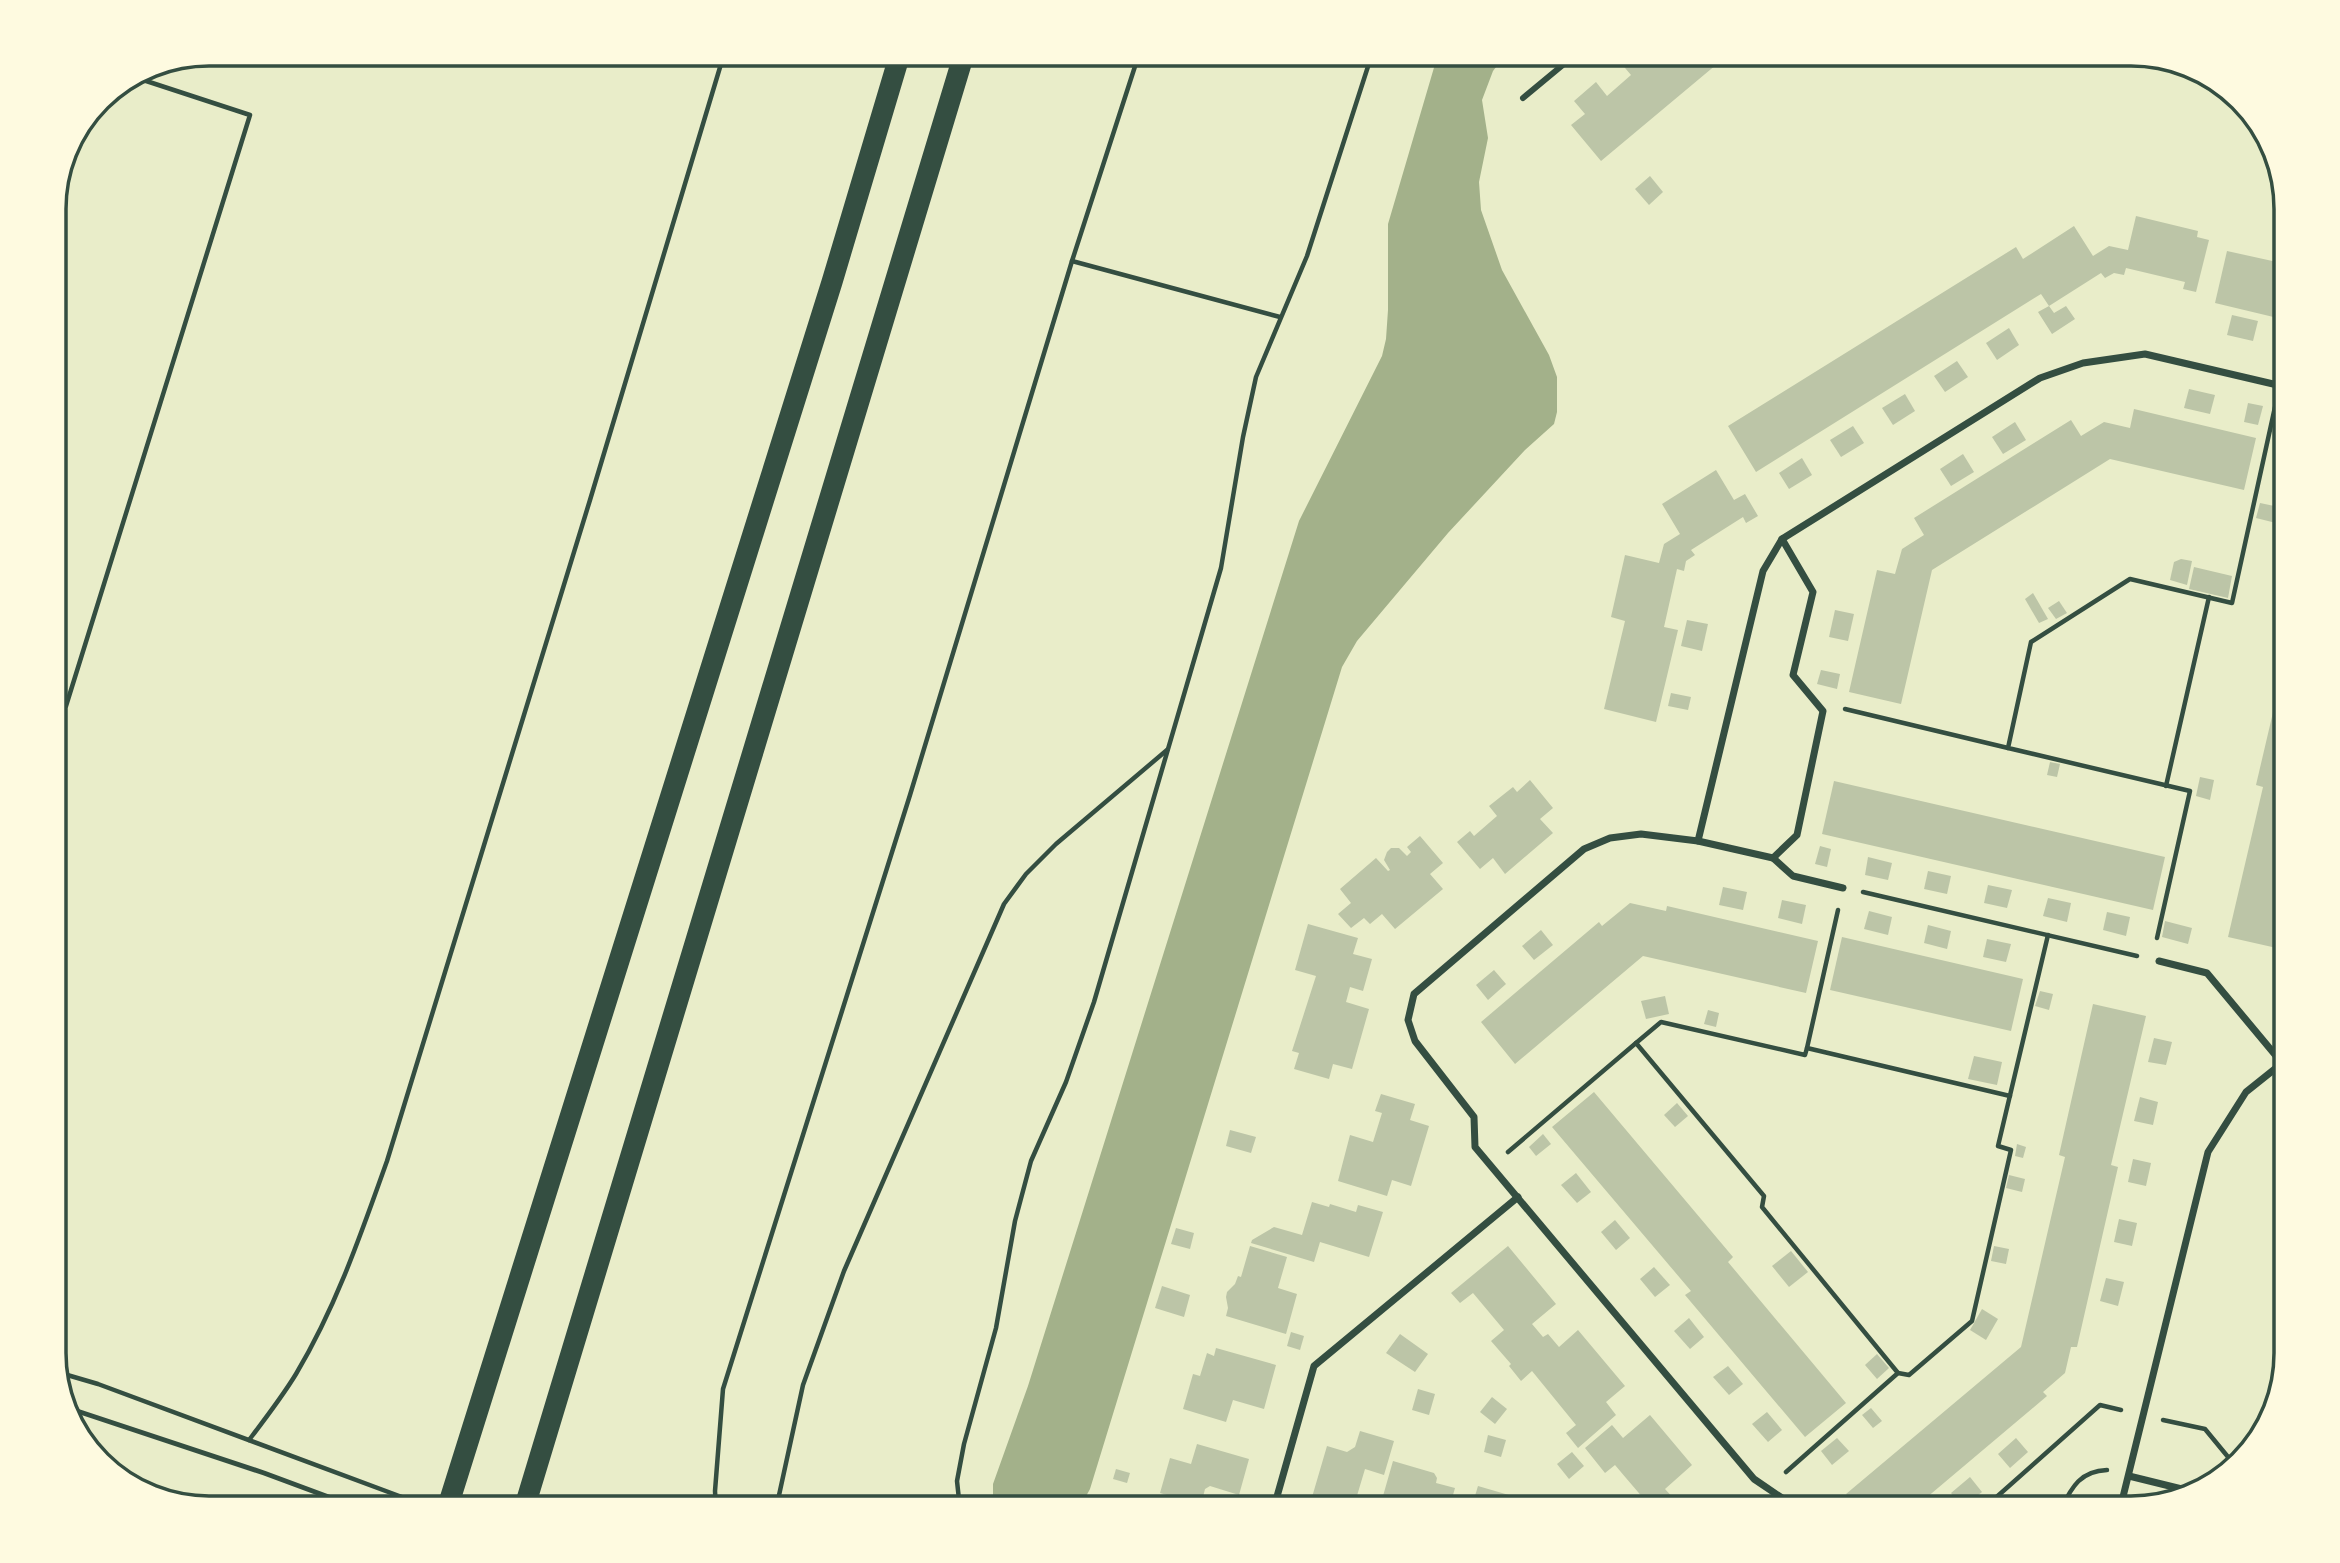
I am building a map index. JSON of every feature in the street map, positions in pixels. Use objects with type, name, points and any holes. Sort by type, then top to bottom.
[{"type":"highway","points":[[451,1496],[832,282],[896,66]]},
{"type":"highway","points":[[528,1496],[960,66]]},
{"type":"street","points":[[1523,98],[1562,66]]},
{"type":"street","points":[[1698,841],[1763,571],[1782,539],[2040,378],[2083,363],[2145,354],[2274,385]]},
{"type":"street","points":[[1773,859],[1797,835],[1823,711],[1793,676],[1813,592],[1782,539]]},
{"type":"street","points":[[1779,1496],[1754,1479],[1490,1167],[1475,1147],[1474,1117],[1415,1041],[1408,1020],[1414,994],[1584,849],[1610,838],[1641,834],[1698,841],[1773,859],[1793,876],[1843,888]]},
{"type":"street","points":[[2155,960],[2207,973],[2274,1050]]},
{"type":"street","points":[[2123,1496],[2208,1152],[2246,1092],[2274,1069]]},
{"type":"street","points":[[1277,1496],[1314,1366],[1518,1197]]},
{"type":"street","points":[[2129,1475],[2179,1488]]},
{"type":"lane","points":[[79,1412],[326,1496]]},
{"type":"path","points":[[249,1440],[296,1374],[331,1307],[387,1161],[720,66]]},
{"type":"path","points":[[715,1496],[723,1389],[911,795],[1072,261],[1135,66]]},
{"type":"path","points":[[959,1496],[957,1481],[962,1456],[996,1328],[1015,1221],[1031,1161],[1066,1083],[1094,1002],[1221,568],[1242,437],[1256,377],[1307,256],[1367,66]]},
{"type":"path","points":[[67,703],[250,115],[146,81]]},
{"type":"path","points":[[1072,261],[1280,317]]},
{"type":"path","points":[[2008,748],[2031,642],[2130,579],[2232,603],[2274,425]]},
{"type":"path","points":[[2166,786],[2209,597]]},
{"type":"path","points":[[1490,1167],[1661,1022],[1805,1055],[1843,888],[2155,960],[2190,791],[1814,701]]},
{"type":"path","points":[[779,1496],[803,1385],[844,1271],[1004,904],[1026,874],[1056,844],[1168,750]]},
{"type":"path","points":[[1636,1043],[1764,1196],[1762,1207],[1898,1373],[1909,1375],[1972,1321],[2011,1150],[1998,1146],[2048,935]]},
{"type":"path","points":[[1807,1048],[2010,1096]]},
{"type":"path","points":[[1768,1488],[1898,1373]]},
{"type":"path","points":[[69,1375],[400,1496]]},
{"type":"path","points":[[1998,1496],[2100,1405],[2205,1429],[2228,1458]]},
{"type":"path","points":[[2067,1496],[2088,1472],[2106,1470],[2129,1475]]},
{"type":"shaded area","points":[[1434,66],[1497,66],[1482,100],[1488,138],[1479,182],[1481,210],[1502,270],[1549,355],[1557,377],[1557,412],[1554,424],[1525,450],[1448,533],[1357,641],[1342,667],[1090,1489],[1086,1496],[993,1496],[993,1484],[1028,1386],[1299,521],[1382,356],[1388,310],[1388,224]]},
{"type":"building","points":[[1623,66],[1715,66],[1601,161],[1571,125],[1585,114],[1574,101],[1596,82],[1607,96],[1631,75]]},
{"type":"building","points":[[1650,176],[1663,192],[1649,205],[1635,189]]},
{"type":"building","points":[[2136,216],[2198,231],[2197,237],[2209,240],[2196,292],[2183,289],[2185,282],[2126,268],[2124,275],[2114,273],[2105,278],[2101,273],[2049,306],[2041,294],[1756,472],[1728,426],[2016,247],[2023,259],[2074,226],[2093,256],[2109,246],[2128,250]]},
{"type":"building","points":[[2227,251],[2274,261],[2274,317],[2215,303]]},
{"type":"building","points":[[2049,306],[2054,313],[2066,306],[2075,319],[2052,334],[2038,312]]},
{"type":"building","points":[[2232,315],[2258,321],[2253,341],[2227,335]]},
{"type":"building","points":[[2009,328],[2019,345],[1997,360],[1986,343]]},
{"type":"building","points":[[1957,361],[1968,377],[1945,392],[1934,376]]},
{"type":"building","points":[[2189,389],[2215,395],[2210,414],[2184,408]]},
{"type":"building","points":[[1905,394],[1915,411],[1893,425],[1882,408]]},
{"type":"building","points":[[2248,403],[2263,406],[2258,425],[2244,422]]},
{"type":"building","points":[[2134,409],[2256,438],[2244,490],[2110,459],[1932,570],[1901,704],[1849,692],[1877,570],[1895,574],[1902,549],[1924,535],[1914,518],[2071,420],[2081,436],[2104,422],[2130,428]]},
{"type":"building","points":[[2015,422],[2026,440],[2003,454],[1992,437]]},
{"type":"building","points":[[1853,426],[1864,443],[1841,457],[1830,440]]},
{"type":"building","points":[[1963,454],[1974,472],[1951,486],[1940,469]]},
{"type":"building","points":[[1802,458],[1812,475],[1789,489],[1779,473]]},
{"type":"building","points":[[1716,470],[1734,500],[1745,494],[1758,516],[1746,523],[1743,517],[1691,550],[1695,555],[1686,561],[1684,571],[1677,569],[1664,627],[1678,630],[1656,722],[1604,709],[1625,621],[1611,617],[1625,555],[1659,563],[1664,544],[1680,534],[1662,504]]},
{"type":"building","points":[[2260,503],[2274,506],[2274,522],[2256,518]]},
{"type":"building","points":[[2181,559],[2192,561],[2187,585],[2170,580],[2174,562]]},
{"type":"building","points":[[2194,567],[2232,576],[2228,598],[2189,589]]},
{"type":"building","points":[[2033,593],[2048,619],[2039,623],[2025,599]]},
{"type":"building","points":[[2059,601],[2067,613],[2056,619],[2048,608]]},
{"type":"building","points":[[1835,610],[1854,614],[1848,641],[1829,637]]},
{"type":"building","points":[[1687,620],[1708,624],[1702,651],[1681,646]]},
{"type":"building","points":[[1821,670],[1840,674],[1837,689],[1817,684]]},
{"type":"building","points":[[1671,693],[1691,697],[1688,710],[1668,706]]},
{"type":"building","points":[[2274,708],[2274,947],[2228,937],[2263,787],[2256,785]]},
{"type":"building","points":[[2050,762],[2060,764],[2057,777],[2047,775]]},
{"type":"building","points":[[2200,777],[2214,780],[2210,800],[2196,796]]},
{"type":"building","points":[[1530,780],[1553,808],[1540,819],[1553,833],[1505,874],[1493,858],[1480,869],[1457,842],[1470,831],[1474,836],[1497,816],[1489,806],[1513,787],[1517,792]]},
{"type":"building","points":[[1834,781],[2165,857],[2153,910],[1822,834]]},
{"type":"building","points":[[1420,836],[1443,863],[1430,874],[1443,889],[1395,929],[1382,914],[1370,924],[1364,918],[1351,928],[1338,914],[1351,903],[1340,889],[1376,858],[1390,870],[1384,860],[1387,852],[1391,848],[1399,848],[1407,856],[1411,852],[1407,847]]},
{"type":"building","points":[[1820,846],[1831,849],[1827,867],[1815,864]]},
{"type":"building","points":[[1868,857],[1892,863],[1888,880],[1865,875]]},
{"type":"building","points":[[1928,871],[1951,876],[1947,894],[1924,889]]},
{"type":"building","points":[[1988,885],[2012,890],[2007,908],[1984,903]]},
{"type":"building","points":[[1723,887],[1747,892],[1743,910],[1719,905]]},
{"type":"building","points":[[2048,898],[2071,903],[2067,922],[2043,916]]},
{"type":"building","points":[[1782,900],[1806,905],[1802,924],[1778,918]]},
{"type":"building","points":[[1630,903],[1666,911],[1667,906],[1818,941],[1806,993],[1643,956],[1515,1064],[1481,1022],[1599,922],[1602,926]]},
{"type":"building","points":[[1869,911],[1892,917],[1888,935],[1864,929]]},
{"type":"building","points":[[2107,912],[2130,917],[2126,936],[2103,930]]},
{"type":"building","points":[[2165,921],[2192,928],[2188,944],[2162,937]]},
{"type":"building","points":[[1308,924],[1358,938],[1353,954],[1372,959],[1363,991],[1350,987],[1346,1002],[1369,1009],[1352,1069],[1333,1064],[1329,1079],[1294,1069],[1299,1053],[1292,1051],[1316,976],[1295,970]]},
{"type":"building","points":[[1928,925],[1951,931],[1947,949],[1924,943]]},
{"type":"building","points":[[1541,930],[1553,945],[1534,960],[1522,946]]},
{"type":"building","points":[[1842,937],[2023,979],[2011,1031],[1830,990]]},
{"type":"building","points":[[1987,939],[2011,944],[2006,962],[1983,957]]},
{"type":"building","points":[[1494,970],[1506,984],[1488,1000],[1476,985]]},
{"type":"building","points":[[2040,991],[2053,994],[2049,1010],[2035,1006]]},
{"type":"building","points":[[1665,996],[1669,1014],[1646,1019],[1641,1001]]},
{"type":"building","points":[[2093,1004],[2146,1016],[2111,1165],[2118,1167],[2077,1347],[2071,1347],[2065,1373],[2043,1392],[2047,1396],[1928,1496],[1848,1496],[1846,1494],[2021,1347],[2065,1157],[2059,1155]]},
{"type":"building","points":[[1708,1010],[1719,1013],[1716,1027],[1704,1024]]},
{"type":"building","points":[[2154,1038],[2172,1042],[2166,1065],[2148,1062]]},
{"type":"building","points":[[1974,1056],[2002,1062],[1997,1085],[1968,1079]]},
{"type":"building","points":[[1594,1092],[1733,1257],[1728,1262],[1846,1403],[1805,1437],[1685,1295],[1691,1291],[1552,1127]]},
{"type":"building","points":[[1381,1094],[1415,1104],[1410,1120],[1429,1126],[1411,1186],[1392,1180],[1387,1196],[1338,1181],[1350,1135],[1373,1142],[1382,1113],[1375,1111]]},
{"type":"building","points":[[2140,1097],[2158,1102],[2153,1125],[2134,1121]]},
{"type":"building","points":[[1677,1103],[1688,1116],[1675,1127],[1664,1115]]},
{"type":"building","points":[[1230,1130],[1256,1137],[1251,1153],[1226,1146]]},
{"type":"building","points":[[1543,1134],[1551,1144],[1536,1156],[1529,1147]]},
{"type":"building","points":[[2017,1144],[2026,1147],[2023,1158],[2015,1156]]},
{"type":"building","points":[[2133,1159],[2151,1163],[2146,1186],[2128,1182]]},
{"type":"building","points":[[1576,1173],[1591,1192],[1577,1203],[1561,1185]]},
{"type":"building","points":[[2009,1175],[2025,1179],[2022,1192],[2006,1188]]},
{"type":"building","points":[[1312,1202],[1356,1212],[1358,1205],[1383,1212],[1369,1257],[1320,1242],[1314,1262],[1251,1243],[1274,1227],[1302,1235]]},
{"type":"building","points":[[2119,1219],[2137,1223],[2132,1246],[2114,1242]]},
{"type":"building","points":[[1615,1220],[1630,1238],[1616,1250],[1601,1232]]},
{"type":"building","points":[[1176,1228],[1194,1233],[1190,1249],[1171,1244]]},
{"type":"building","points":[[1250,1246],[1287,1257],[1278,1288],[1297,1294],[1286,1334],[1226,1316],[1227,1292],[1238,1276],[1241,1277]]},
{"type":"building","points":[[1508,1246],[1556,1304],[1532,1324],[1543,1337],[1548,1334],[1559,1347],[1578,1330],[1625,1386],[1606,1402],[1616,1415],[1578,1448],[1566,1433],[1576,1425],[1532,1371],[1521,1381],[1509,1366],[1511,1364],[1491,1341],[1504,1330],[1473,1293],[1460,1303],[1451,1293]]},
{"type":"building","points":[[1994,1246],[2009,1249],[2006,1264],[1991,1261]]},
{"type":"building","points":[[1791,1251],[1808,1272],[1789,1287],[1772,1266]]},
{"type":"building","points":[[1654,1267],[1670,1285],[1655,1297],[1640,1279]]},
{"type":"building","points":[[2106,1278],[2124,1282],[2118,1306],[2100,1301]]},
{"type":"building","points":[[1162,1286],[1190,1295],[1184,1317],[1155,1308]]},
{"type":"building","points":[[1982,1309],[1998,1319],[1986,1340],[1970,1330]]},
{"type":"building","points":[[1689,1318],[1704,1337],[1690,1349],[1674,1331]]},
{"type":"building","points":[[1291,1332],[1304,1336],[1300,1350],[1287,1346]]},
{"type":"building","points":[[1400,1334],[1428,1354],[1415,1372],[1386,1353]]},
{"type":"building","points":[[1216,1348],[1276,1365],[1264,1409],[1233,1400],[1226,1422],[1183,1409],[1193,1374],[1200,1376],[1207,1353],[1214,1356]]},
{"type":"building","points":[[1877,1354],[1889,1368],[1877,1379],[1865,1365]]},
{"type":"building","points":[[1728,1366],[1743,1384],[1729,1395],[1713,1377]]},
{"type":"building","points":[[1418,1389],[1435,1394],[1429,1415],[1412,1410]]},
{"type":"building","points":[[1492,1397],[1507,1409],[1495,1424],[1480,1412]]},
{"type":"building","points":[[1871,1408],[1882,1421],[1873,1428],[1862,1415]]},
{"type":"building","points":[[1767,1412],[1782,1430],[1768,1442],[1752,1424]]},
{"type":"building","points":[[1650,1415],[1692,1465],[1665,1489],[1671,1496],[1641,1496],[1615,1465],[1605,1473],[1585,1448],[1612,1425],[1623,1438]]},
{"type":"building","points":[[1360,1431],[1394,1441],[1384,1475],[1365,1469],[1357,1496],[1312,1496],[1327,1446],[1347,1452],[1355,1447]]},
{"type":"building","points":[[1488,1435],[1506,1440],[1501,1457],[1484,1452]]},
{"type":"building","points":[[1837,1438],[1849,1451],[1832,1465],[1821,1451]]},
{"type":"building","points":[[2016,1438],[2028,1452],[2010,1468],[1998,1454]]},
{"type":"building","points":[[1197,1444],[1249,1459],[1239,1495],[1210,1486],[1205,1489],[1203,1496],[1170,1496],[1160,1493],[1170,1458],[1191,1464]]},
{"type":"building","points":[[1572,1452],[1584,1466],[1569,1479],[1557,1464]]},
{"type":"building","points":[[1393,1461],[1434,1473],[1436,1483],[1455,1488],[1453,1496],[1383,1496]]},
{"type":"building","points":[[1116,1469],[1130,1473],[1127,1483],[1113,1479]]},
{"type":"building","points":[[1970,1477],[1982,1492],[1977,1496],[1954,1496],[1951,1493]]},
{"type":"building","points":[[1478,1486],[1512,1496],[1475,1496]]}]
